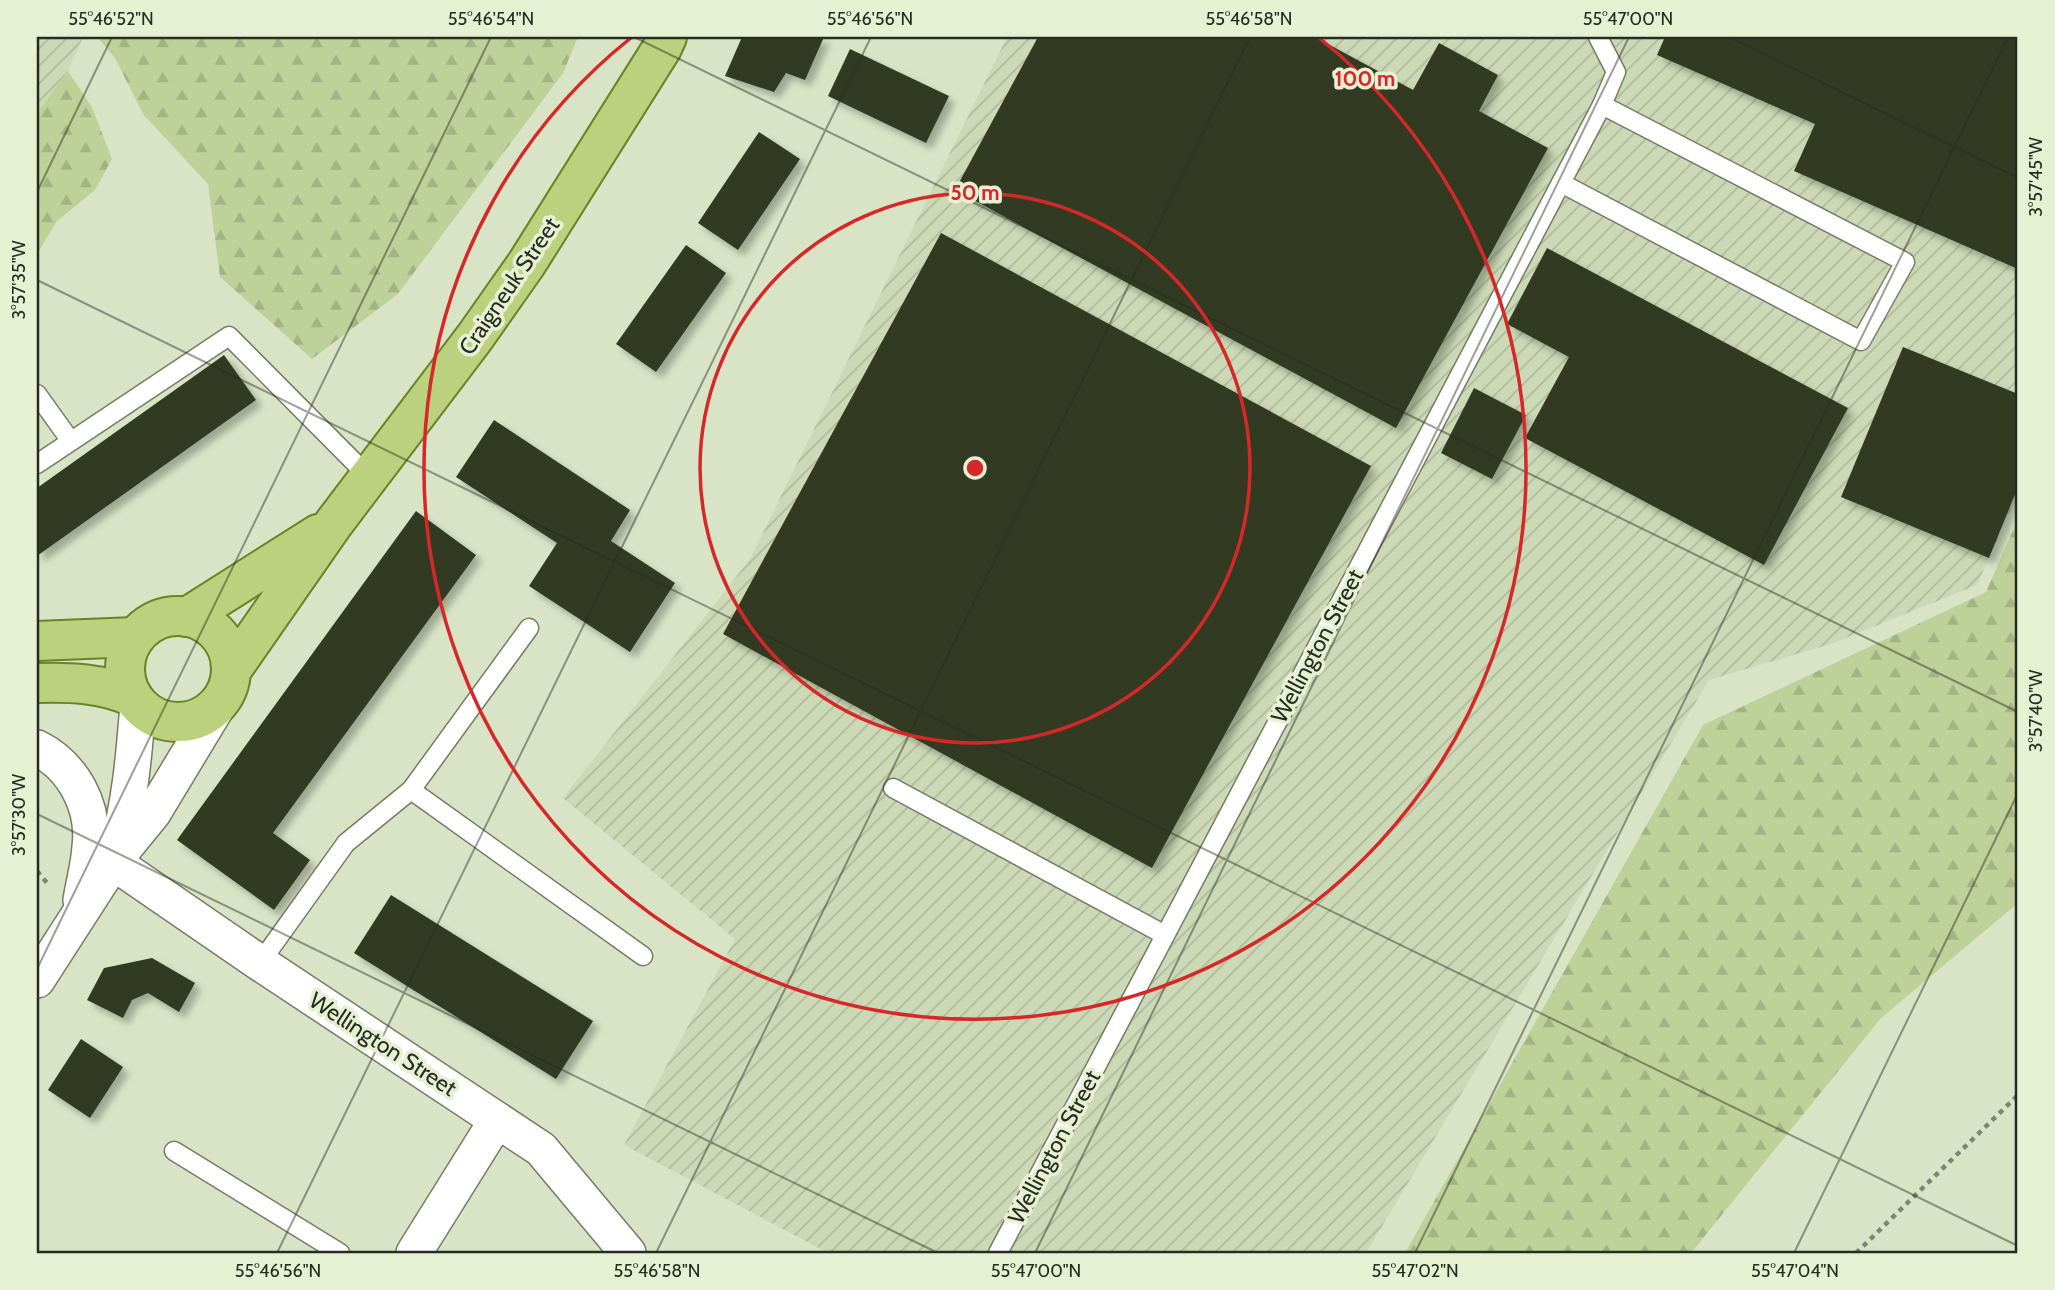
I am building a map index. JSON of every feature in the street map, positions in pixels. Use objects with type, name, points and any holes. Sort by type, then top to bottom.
[{"type":"main road","name":"Craigneuk Street","points":[[225,686],[334,523],[475,337],[527,263],[667,37]]},
{"type":"main road","name":"Craigneuk Street","points":[[187,617],[334,523]]},
{"type":"main road","points":[[37,683],[85,684],[119,691],[153,716],[170,722],[189,722],[206,715],[225,686],[229,654],[222,639],[211,627],[187,617],[162,618],[147,625],[135,637],[127,653],[124,671],[128,690],[136,701]]},
{"type":"main road","points":[[37,641],[135,637]]},
{"type":"street","points":[[37,980],[113,862],[153,813],[225,686]]},
{"type":"street","points":[[113,862],[125,821],[134,757],[136,701]]},
{"type":"street","points":[[37,748],[49,754],[69,772],[81,791],[90,823],[91,845],[78,917]]},
{"type":"street","name":"Wellington Street","points":[[113,862],[541,1149],[628,1253]]},
{"type":"street","points":[[414,1253],[497,1120]]},
{"type":"lane","name":"Wellington Street","points":[[998,1253],[1602,105],[1616,72],[1598,37]]},
{"type":"lane","points":[[1561,183],[1861,341],[1905,262],[1602,105]]},
{"type":"lane","points":[[37,464],[229,336],[369,477]]},
{"type":"lane","points":[[37,394],[70,440]]},
{"type":"lane","points":[[260,963],[346,843],[411,790],[529,628]]},
{"type":"lane","points":[[893,788],[1165,935]]},
{"type":"lane","points":[[411,790],[643,956]]},
{"type":"lane","points":[[174,1151],[340,1253]]},
{"type":"path","points":[[1856,1253],[2018,1096]]},
{"type":"shaded area","points":[[37,37],[83,37],[68,71],[37,113]]},
{"type":"shaded area","points":[[1007,37],[2018,37],[2018,494],[1977,585],[1831,644],[1709,680],[1366,1253],[828,1253],[624,1145],[735,939],[563,798],[750,559]]},
{"type":"green space","points":[[97,37],[578,37],[563,73],[398,294],[312,359],[220,277],[208,184],[143,114],[115,58]]},
{"type":"green space","points":[[68,71],[92,107],[112,159],[95,190],[57,221],[37,254],[37,113]]},
{"type":"green space","points":[[2018,519],[2018,903],[1881,1018],[1691,1253],[1405,1253],[1703,725],[1986,592]]},
{"type":"building","points":[[742,37],[824,37],[805,80],[786,73],[774,92],[725,76]]},
{"type":"building","points":[[1038,37],[1315,37],[1413,90],[1439,43],[1498,75],[1479,111],[1548,148],[1396,428],[955,190]]},
{"type":"building","points":[[1665,37],[2018,37],[2018,269],[1794,171],[1815,124],[1657,55]]},
{"type":"building","points":[[850,49],[949,96],[926,143],[828,96]]},
{"type":"building","points":[[759,132],[800,159],[738,250],[698,223]]},
{"type":"building","points":[[941,233],[1371,466],[1152,868],[723,634]]},
{"type":"building","points":[[686,245],[726,273],[656,372],[616,344]]},
{"type":"building","points":[[1547,248],[1848,408],[1764,565],[1525,438],[1569,357],[1507,324]]},
{"type":"building","points":[[1903,347],[2018,394],[2018,487],[1989,558],[1841,497]]},
{"type":"building","points":[[224,355],[256,400],[37,556],[37,488]]},
{"type":"building","points":[[1474,388],[1526,415],[1492,479],[1441,453]]},
{"type":"building","points":[[494,420],[630,510],[611,541],[675,583],[630,652],[529,586],[557,543],[456,477]]},
{"type":"building","points":[[416,511],[476,555],[273,833],[310,860],[274,910],[177,840]]},
{"type":"building","points":[[391,895],[593,1021],[556,1079],[354,953]]},
{"type":"building","points":[[152,958],[195,983],[179,1012],[148,993],[132,1000],[123,1018],[87,1000],[104,968]]},
{"type":"building","points":[[81,1039],[123,1067],[90,1118],[48,1090]]}]
